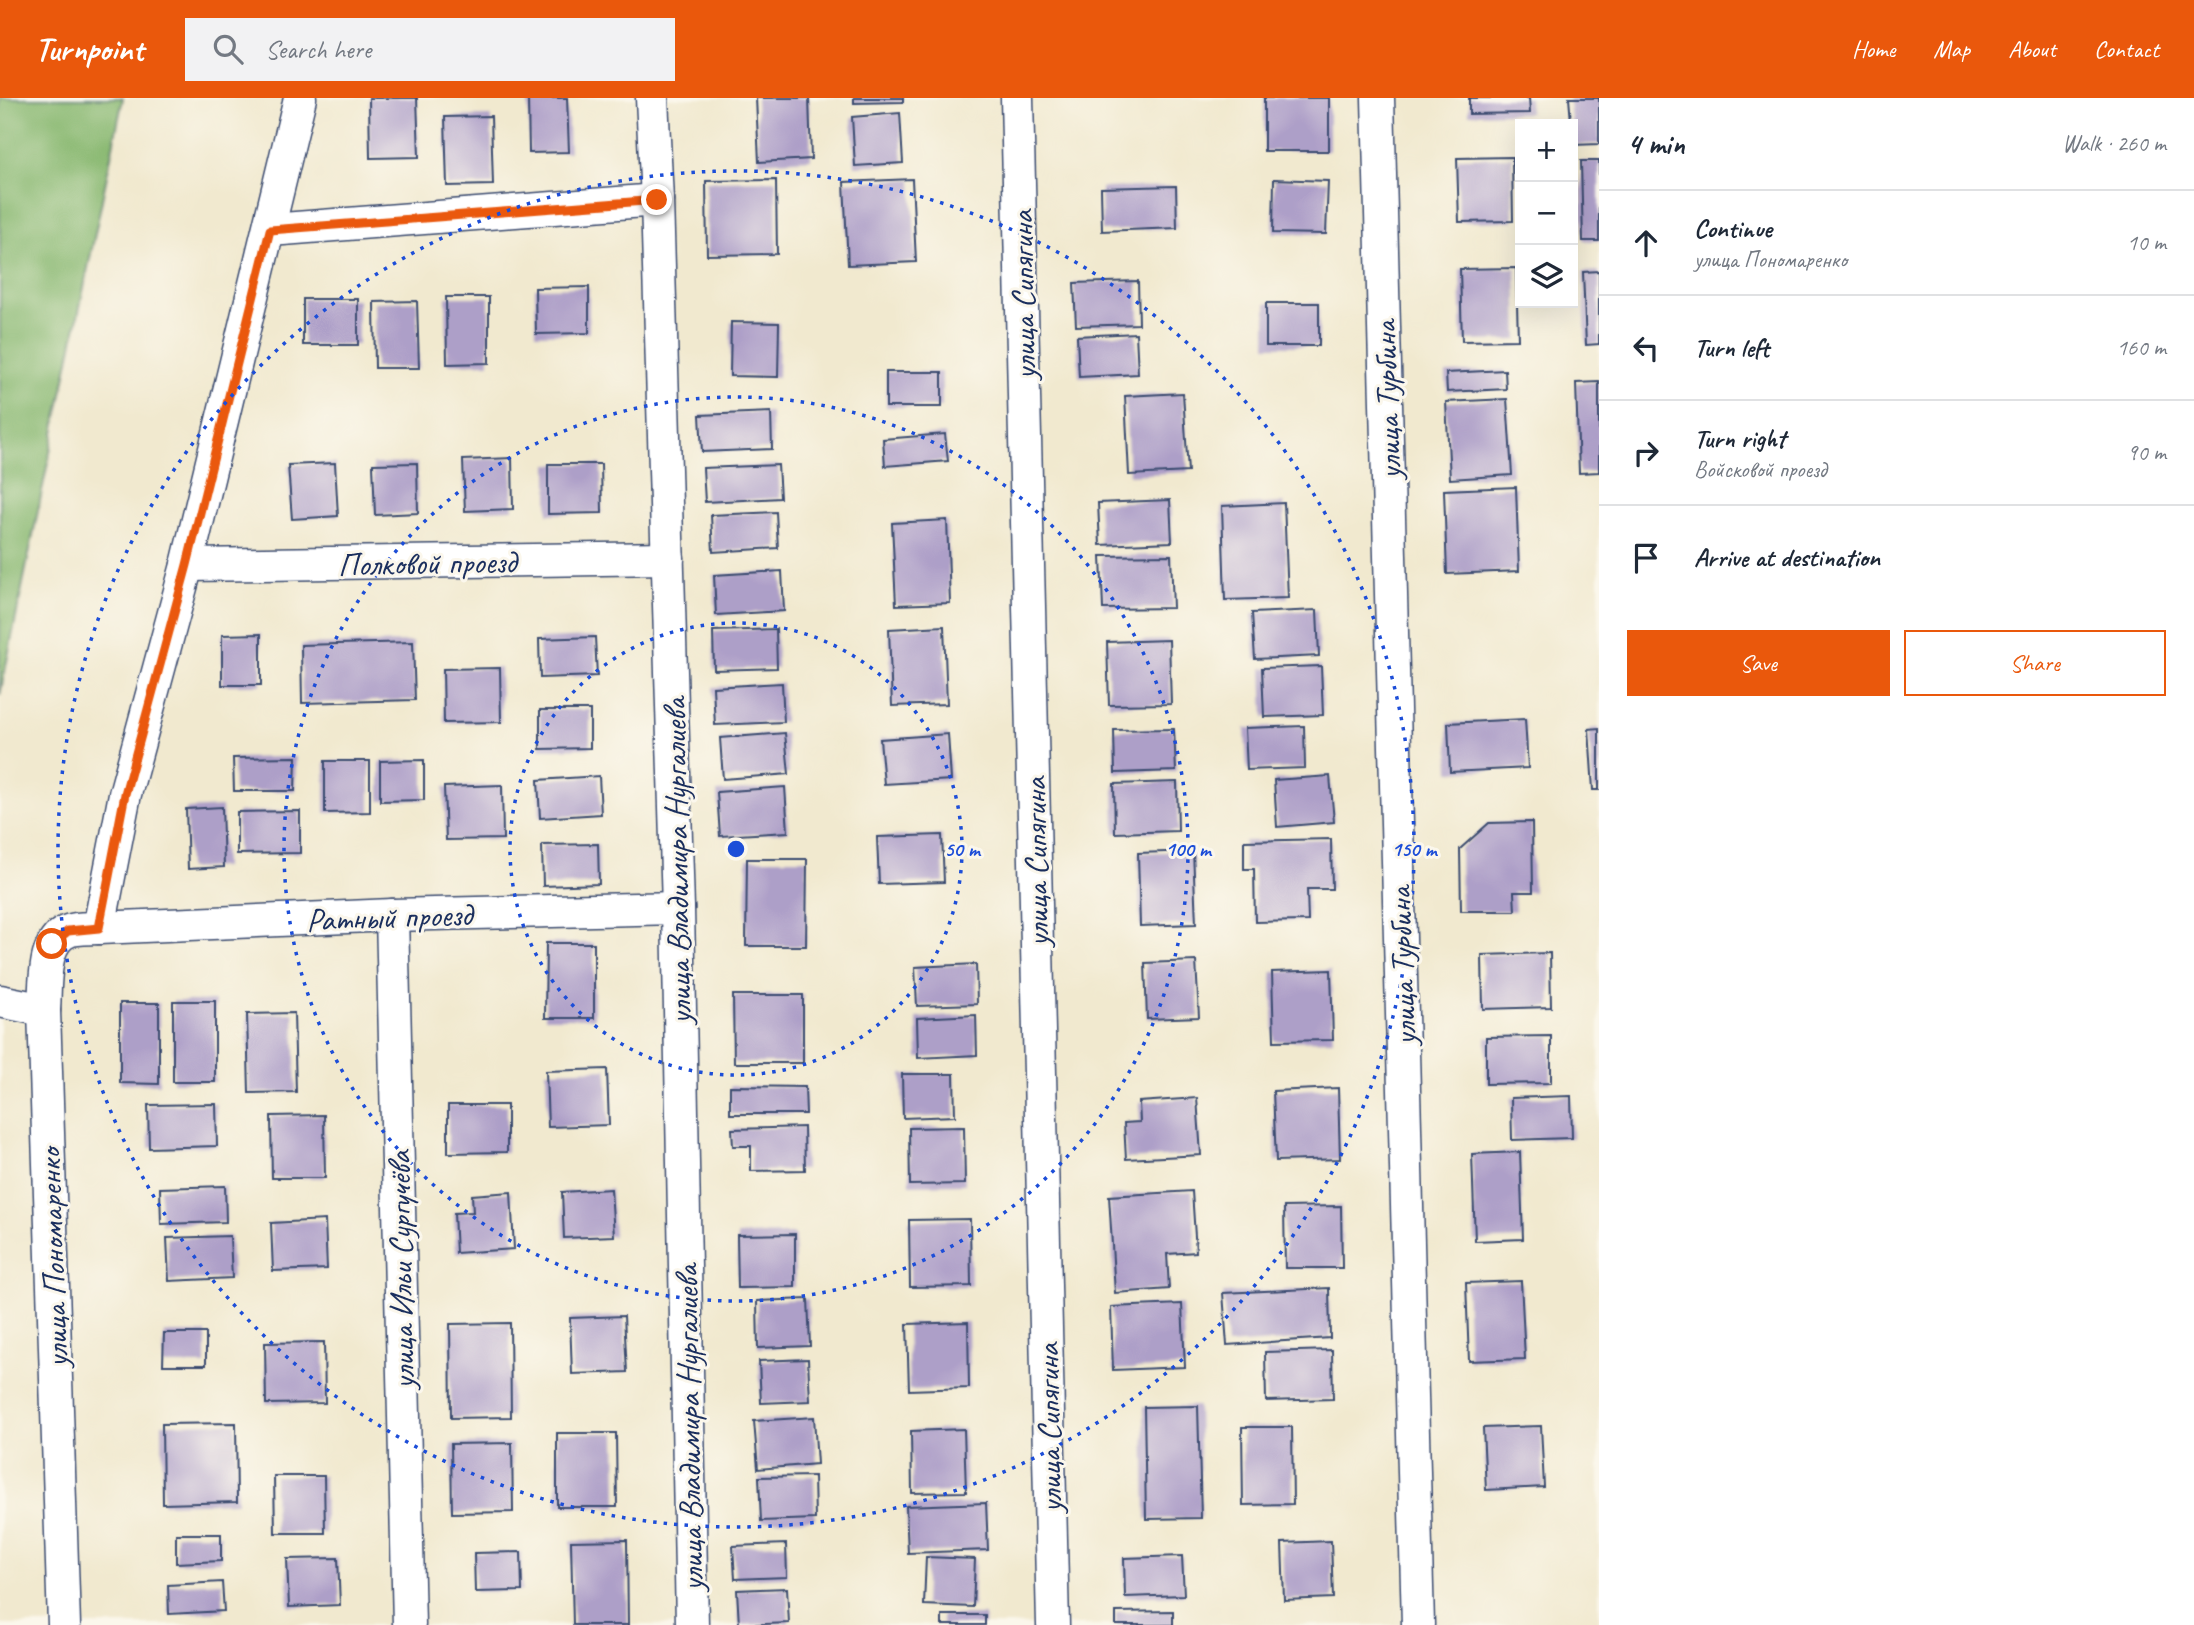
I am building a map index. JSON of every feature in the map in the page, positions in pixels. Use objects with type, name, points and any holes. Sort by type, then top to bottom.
[{"type":"street","points":[[99,928],[125,794],[187,565],[300,98]]},
{"type":"street","name":"улица Владимира Нургалиева","points":[[652,98],[678,908],[692,1625]]},
{"type":"street","name":"улица Сипягина","points":[[1017,98],[1053,1625]]},
{"type":"street","name":"улица Турбина","points":[[1378,98],[1418,1625]]},
{"type":"street","points":[[270,230],[657,200]]},
{"type":"street","name":"Полковой проезд","points":[[187,565],[668,558]]},
{"type":"street","name":"Ратный проезд","points":[[99,928],[392,915],[678,908]]},
{"type":"street","name":"улица Ильи Сургучёва","points":[[392,915],[409,1625]]},
{"type":"street","name":"улица Пономаренко","points":[[64,1625],[44,1010],[47,965],[52,944],[68,931],[99,928]]},
{"type":"street","points":[[0,1002],[44,1010]]},
{"type":"green space","points":[[0,98],[123,98],[0,695]]},
{"type":"building","points":[[369,98],[417,98],[419,157],[370,158]]},
{"type":"building","points":[[528,98],[567,98],[569,152],[529,153]]},
{"type":"building","points":[[756,98],[809,98],[811,159],[759,162]]},
{"type":"building","points":[[854,98],[903,98],[903,102],[854,103]]},
{"type":"building","points":[[1264,98],[1329,98],[1329,151],[1264,151]]},
{"type":"building","points":[[1469,98],[1529,98],[1530,113],[1469,114]]},
{"type":"building","points":[[1569,98],[1599,98],[1599,144],[1578,145],[1578,119],[1571,119]]},
{"type":"building","points":[[900,113],[903,163],[855,166],[852,117]]},
{"type":"building","points":[[491,116],[493,185],[447,186],[445,117]]},
{"type":"building","points":[[1512,157],[1513,221],[1459,222],[1457,158]]},
{"type":"building","points":[[1581,161],[1599,161],[1599,241],[1583,241]]},
{"type":"building","points":[[912,179],[916,262],[848,265],[844,182]]},
{"type":"building","points":[[1274,179],[1328,181],[1326,234],[1273,233]]},
{"type":"building","points":[[776,180],[777,254],[707,255],[706,181]]},
{"type":"building","points":[[1176,186],[1177,228],[1102,231],[1101,188]]},
{"type":"building","points":[[1515,268],[1518,340],[1462,341],[1460,269]]},
{"type":"building","points":[[1599,271],[1599,344],[1586,345],[1583,272]]},
{"type":"building","points":[[1138,281],[1139,324],[1076,326],[1074,283]]},
{"type":"building","points":[[589,287],[589,333],[536,334],[535,288]]},
{"type":"building","points":[[446,297],[489,297],[489,363],[447,364]]},
{"type":"building","points":[[303,299],[358,299],[358,345],[303,345]]},
{"type":"building","points":[[417,301],[419,368],[375,368],[374,302]]},
{"type":"building","points":[[1266,303],[1319,303],[1319,346],[1266,346]]},
{"type":"building","points":[[731,322],[779,323],[778,377],[730,376]]},
{"type":"building","points":[[1136,333],[1138,374],[1079,377],[1077,336]]},
{"type":"building","points":[[1505,370],[1506,389],[1447,392],[1446,373]]},
{"type":"building","points":[[886,372],[942,372],[942,407],[886,407]]},
{"type":"building","points":[[1599,382],[1599,472],[1579,473],[1576,383]]},
{"type":"building","points":[[1183,393],[1188,472],[1129,475],[1125,396]]},
{"type":"building","points":[[1507,399],[1512,475],[1450,479],[1446,402]]},
{"type":"building","points":[[771,412],[772,449],[702,452],[700,415]]},
{"type":"building","points":[[945,434],[948,461],[885,466],[883,439]]},
{"type":"building","points":[[512,458],[513,509],[465,511],[463,460]]},
{"type":"building","points":[[335,463],[338,516],[292,519],[288,465]]},
{"type":"building","points":[[417,463],[418,513],[375,515],[373,464]]},
{"type":"building","points":[[548,464],[601,464],[602,513],[548,514]]},
{"type":"building","points":[[778,465],[780,498],[705,502],[703,468]]},
{"type":"building","points":[[1516,487],[1519,571],[1447,574],[1444,490]]},
{"type":"building","points":[[1170,500],[1172,542],[1100,545],[1098,503]]},
{"type":"building","points":[[1284,503],[1288,598],[1225,600],[1222,506]]},
{"type":"building","points":[[776,512],[778,548],[713,552],[711,515]]},
{"type":"building","points":[[947,520],[950,603],[896,605],[892,523]]},
{"type":"building","points":[[1171,555],[1173,608],[1103,609],[1101,556]]},
{"type":"building","points":[[782,571],[784,611],[716,615],[714,575]]},
{"type":"building","points":[[1317,610],[1319,656],[1255,659],[1252,613]]},
{"type":"building","points":[[944,626],[947,704],[892,706],[889,629]]},
{"type":"building","points":[[776,629],[777,668],[714,670],[713,631]]},
{"type":"building","points":[[261,634],[261,685],[222,685],[222,635]]},
{"type":"building","points":[[595,637],[597,676],[540,678],[539,639]]},
{"type":"building","points":[[1169,640],[1171,704],[1109,705],[1107,642]]},
{"type":"building","points":[[413,642],[415,700],[302,703],[301,645]]},
{"type":"building","points":[[1321,666],[1323,715],[1264,717],[1262,668]]},
{"type":"building","points":[[500,668],[501,722],[444,723],[443,669]]},
{"type":"building","points":[[782,683],[784,722],[715,725],[713,687]]},
{"type":"building","points":[[540,710],[590,710],[590,748],[540,749]]},
{"type":"building","points":[[1525,719],[1528,768],[1450,772],[1448,723]]},
{"type":"building","points":[[1304,726],[1305,768],[1247,770],[1245,728]]},
{"type":"building","points":[[1599,728],[1599,790],[1593,790],[1589,729]]},
{"type":"building","points":[[1174,729],[1176,771],[1115,773],[1114,730]]},
{"type":"building","points":[[785,733],[789,774],[723,779],[720,738]]},
{"type":"building","points":[[948,734],[951,780],[884,784],[880,739]]},
{"type":"building","points":[[296,757],[295,791],[234,791],[233,758]]},
{"type":"building","points":[[424,760],[424,800],[380,801],[380,761]]},
{"type":"building","points":[[325,761],[370,761],[370,812],[325,813]]},
{"type":"building","points":[[599,776],[601,814],[540,818],[538,780]]},
{"type":"building","points":[[1330,776],[1334,822],[1277,827],[1274,780]]},
{"type":"building","points":[[1177,782],[1178,831],[1115,833],[1114,784]]},
{"type":"building","points":[[502,785],[503,839],[446,840],[444,787]]},
{"type":"building","points":[[785,787],[788,832],[720,836],[717,792]]},
{"type":"building","points":[[222,807],[224,867],[188,869],[186,809]]},
{"type":"building","points":[[300,811],[300,853],[237,854],[237,812]]},
{"type":"building","points":[[1532,822],[1533,892],[1514,892],[1515,911],[1461,911],[1460,849],[1489,823]]},
{"type":"building","points":[[942,835],[944,882],[879,884],[877,837]]},
{"type":"building","points":[[1331,839],[1332,889],[1307,889],[1308,921],[1255,922],[1254,869],[1244,869],[1244,841]]},
{"type":"building","points":[[598,844],[599,884],[543,886],[542,845]]},
{"type":"building","points":[[1193,851],[1196,924],[1140,926],[1138,853]]},
{"type":"building","points":[[747,859],[807,859],[806,946],[746,946]]},
{"type":"building","points":[[546,943],[594,943],[594,1018],[545,1018]]},
{"type":"building","points":[[1550,953],[1551,1007],[1483,1009],[1482,955]]},
{"type":"building","points":[[1196,961],[1199,1017],[1147,1019],[1145,963]]},
{"type":"building","points":[[976,964],[977,1004],[917,1006],[915,967]]},
{"type":"building","points":[[1331,970],[1333,1040],[1274,1041],[1272,972]]},
{"type":"building","points":[[733,995],[803,995],[803,1063],[734,1063]]},
{"type":"building","points":[[173,1001],[215,1001],[215,1082],[173,1082]]},
{"type":"building","points":[[120,1003],[159,1003],[159,1084],[120,1083]]},
{"type":"building","points":[[294,1013],[296,1092],[249,1093],[247,1014]]},
{"type":"building","points":[[976,1015],[977,1055],[918,1058],[917,1018]]},
{"type":"building","points":[[1551,1036],[1551,1083],[1486,1084],[1486,1037]]},
{"type":"building","points":[[607,1069],[609,1125],[548,1127],[546,1071]]},
{"type":"building","points":[[902,1074],[954,1074],[955,1116],[903,1118]]},
{"type":"building","points":[[730,1086],[805,1087],[806,1114],[730,1114]]},
{"type":"building","points":[[1338,1088],[1340,1159],[1276,1161],[1273,1091]]},
{"type":"building","points":[[1571,1096],[1572,1138],[1512,1140],[1511,1098]]},
{"type":"building","points":[[1197,1098],[1201,1155],[1126,1159],[1124,1123],[1140,1122],[1139,1102]]},
{"type":"building","points":[[216,1104],[217,1146],[149,1148],[148,1105]]},
{"type":"building","points":[[448,1105],[507,1105],[507,1152],[448,1153]]},
{"type":"building","points":[[324,1115],[325,1178],[272,1178],[271,1116]]},
{"type":"building","points":[[804,1127],[805,1170],[751,1171],[751,1146],[733,1146],[732,1129]]},
{"type":"building","points":[[964,1127],[965,1184],[910,1185],[909,1128]]},
{"type":"building","points":[[1520,1152],[1523,1239],[1475,1241],[1472,1154]]},
{"type":"building","points":[[225,1186],[226,1222],[161,1224],[160,1188]]},
{"type":"building","points":[[611,1189],[614,1236],[564,1238],[562,1192]]},
{"type":"building","points":[[1192,1191],[1196,1252],[1167,1254],[1169,1289],[1115,1293],[1109,1196]]},
{"type":"building","points":[[511,1192],[514,1249],[456,1253],[454,1213],[473,1212],[472,1195]]},
{"type":"building","points":[[1341,1206],[1342,1268],[1285,1268],[1284,1207]]},
{"type":"building","points":[[970,1219],[971,1286],[910,1287],[909,1220]]},
{"type":"building","points":[[325,1220],[327,1269],[273,1271],[271,1223]]},
{"type":"building","points":[[795,1234],[795,1287],[738,1288],[737,1235]]},
{"type":"building","points":[[230,1236],[232,1278],[169,1281],[167,1238]]},
{"type":"building","points":[[1521,1281],[1525,1359],[1469,1361],[1466,1283]]},
{"type":"building","points":[[1329,1288],[1330,1338],[1227,1345],[1223,1293]]},
{"type":"building","points":[[808,1299],[810,1346],[758,1348],[757,1301]]},
{"type":"building","points":[[1182,1304],[1185,1367],[1113,1370],[1111,1307]]},
{"type":"building","points":[[624,1316],[627,1372],[572,1374],[570,1318]]},
{"type":"building","points":[[968,1322],[969,1388],[909,1390],[907,1324]]},
{"type":"building","points":[[510,1323],[511,1417],[451,1418],[450,1324]]},
{"type":"building","points":[[164,1333],[206,1333],[206,1365],[163,1365]]},
{"type":"building","points":[[324,1342],[325,1403],[266,1404],[265,1343]]},
{"type":"building","points":[[1332,1350],[1333,1399],[1266,1401],[1265,1352]]},
{"type":"building","points":[[808,1359],[810,1401],[761,1403],[759,1361]]},
{"type":"building","points":[[1198,1406],[1201,1518],[1146,1519],[1144,1407]]},
{"type":"building","points":[[814,1417],[817,1464],[758,1469],[754,1421]]},
{"type":"building","points":[[236,1423],[237,1502],[163,1504],[162,1424]]},
{"type":"building","points":[[1541,1426],[1544,1487],[1486,1490],[1483,1428]]},
{"type":"building","points":[[1242,1427],[1292,1427],[1293,1504],[1243,1505]]},
{"type":"building","points":[[964,1429],[966,1492],[912,1493],[911,1431]]},
{"type":"building","points":[[557,1433],[616,1433],[617,1507],[557,1507]]},
{"type":"building","points":[[512,1443],[513,1512],[452,1513],[451,1444]]},
{"type":"building","points":[[274,1476],[324,1476],[325,1533],[275,1533]]},
{"type":"building","points":[[814,1476],[815,1519],[761,1521],[759,1477]]},
{"type":"building","points":[[986,1503],[988,1550],[908,1553],[906,1506]]},
{"type":"building","points":[[176,1534],[221,1534],[221,1561],[176,1563]]},
{"type":"building","points":[[627,1540],[628,1625],[573,1625],[571,1541]]},
{"type":"building","points":[[1331,1541],[1333,1598],[1284,1600],[1282,1543]]},
{"type":"building","points":[[786,1544],[787,1577],[735,1579],[733,1546]]},
{"type":"building","points":[[521,1552],[522,1591],[475,1592],[474,1553]]},
{"type":"building","points":[[1182,1556],[1184,1595],[1125,1597],[1124,1558]]},
{"type":"building","points":[[926,1557],[975,1559],[973,1607],[924,1605]]},
{"type":"building","points":[[338,1558],[340,1605],[289,1607],[287,1559]]},
{"type":"building","points":[[222,1582],[224,1611],[169,1614],[168,1585]]},
{"type":"building","points":[[787,1588],[789,1623],[739,1625],[737,1590]]},
{"type":"building","points":[[1173,1611],[1173,1625],[1116,1625],[1116,1612]]},
{"type":"building","points":[[942,1615],[985,1615],[985,1625],[942,1625]]},
{"type":"route","points":[[52,944],[68,931],[99,928],[125,794],[187,565],[270,230],[657,200]]}]
